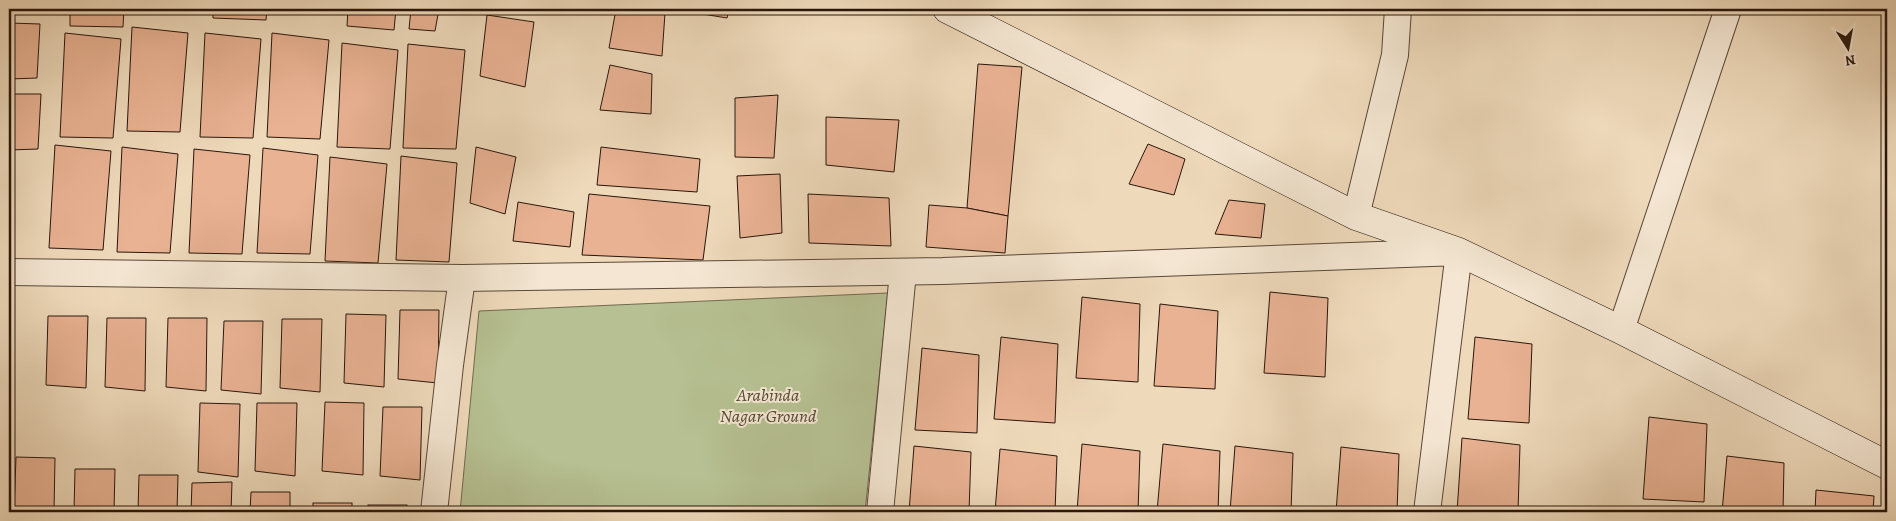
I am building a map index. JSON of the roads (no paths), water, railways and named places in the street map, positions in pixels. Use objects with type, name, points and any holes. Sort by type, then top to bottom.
[{"type":"main road","points":[[947,9],[1356,216],[1459,252],[1622,330],[1887,465]]},
{"type":"street","points":[[1356,216],[1395,55],[1398,9]]},
{"type":"street","points":[[1622,330],[1728,9]]},
{"type":"street","points":[[9,272],[462,278],[902,272],[1459,252],[1427,512]]},
{"type":"street","points":[[880,512],[902,272]]},
{"type":"street","points":[[434,512],[450,365],[462,278]]},
{"type":"park label","name":"Arabinda Nagar Ground","points":[[768,405]]}]
